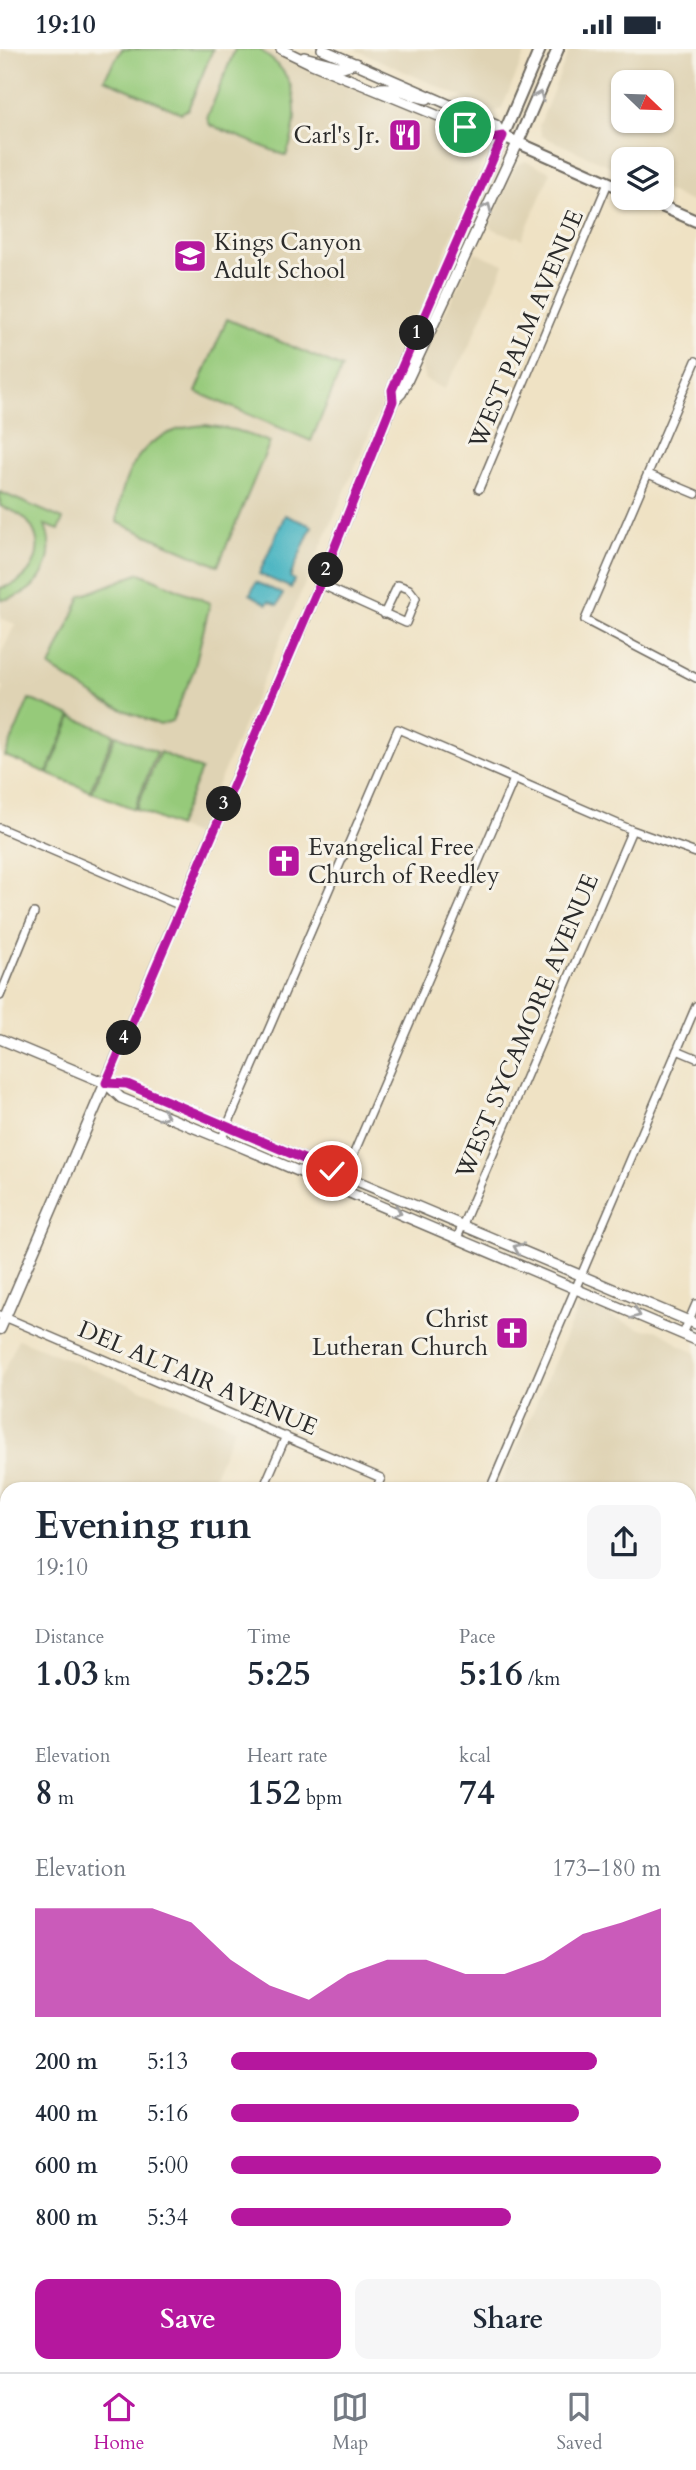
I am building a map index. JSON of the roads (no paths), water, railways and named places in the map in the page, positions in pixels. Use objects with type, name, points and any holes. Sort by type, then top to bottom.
[{"type":"main road","points":[[393,401],[392,390],[540,49]]},
{"type":"main road","points":[[0,1329],[3,1316],[320,584],[393,401],[401,393],[518,142],[558,49]]},
{"type":"main road","points":[[503,136],[611,184]]},
{"type":"main road","points":[[671,210],[696,221]]},
{"type":"street","points":[[281,49],[492,138],[503,136],[496,125],[322,49]]},
{"type":"street","points":[[295,55],[343,67],[356,63]]},
{"type":"street","points":[[376,89],[387,87],[412,97],[442,102]]},
{"type":"street","name":"WEST PALM AVENUE","points":[[479,489],[608,183]]},
{"type":"street","points":[[696,364],[585,620],[696,676]]},
{"type":"street","points":[[648,474],[696,494]]},
{"type":"street","points":[[320,584],[384,614],[406,623],[416,599],[414,593],[398,585],[384,614]]},
{"type":"street","points":[[222,1138],[398,729],[632,830],[696,853]]},
{"type":"street","points":[[340,1188],[514,779]]},
{"type":"street","points":[[0,828],[181,906]]},
{"type":"street","name":"WEST SYCAMORE AVENUE","points":[[457,1238],[632,830]]},
{"type":"street","points":[[0,996],[34,913]]},
{"type":"street","points":[[493,1482],[696,1006]]},
{"type":"street","points":[[0,1039],[106,1083],[127,1084],[692,1322]]},
{"type":"street","points":[[677,1050],[696,1058]]},
{"type":"street","points":[[106,1083],[121,1098],[222,1138],[696,1340]]},
{"type":"street","points":[[683,1334],[692,1322],[696,1304]]},
{"type":"street","name":"DEL ALTAIR AVENUE","points":[[3,1316],[286,1436],[381,1478],[379,1482]]},
{"type":"street","points":[[266,1482],[286,1436]]},
{"type":"water","points":[[285,515],[312,526],[290,577],[294,580],[291,588],[259,574]]},
{"type":"water","points":[[256,582],[283,594],[278,605],[269,601],[267,604],[250,594]]},
{"type":"place","name":"Carl's Jr.","points":[[405,135]]},
{"type":"place","name":"Kings Canyon Adult School","points":[[190,256]]},
{"type":"place","name":"Evangelical Free Church of Reedley","points":[[284,861]]},
{"type":"place","name":"Christ Lutheran Church","points":[[512,1333]]}]
